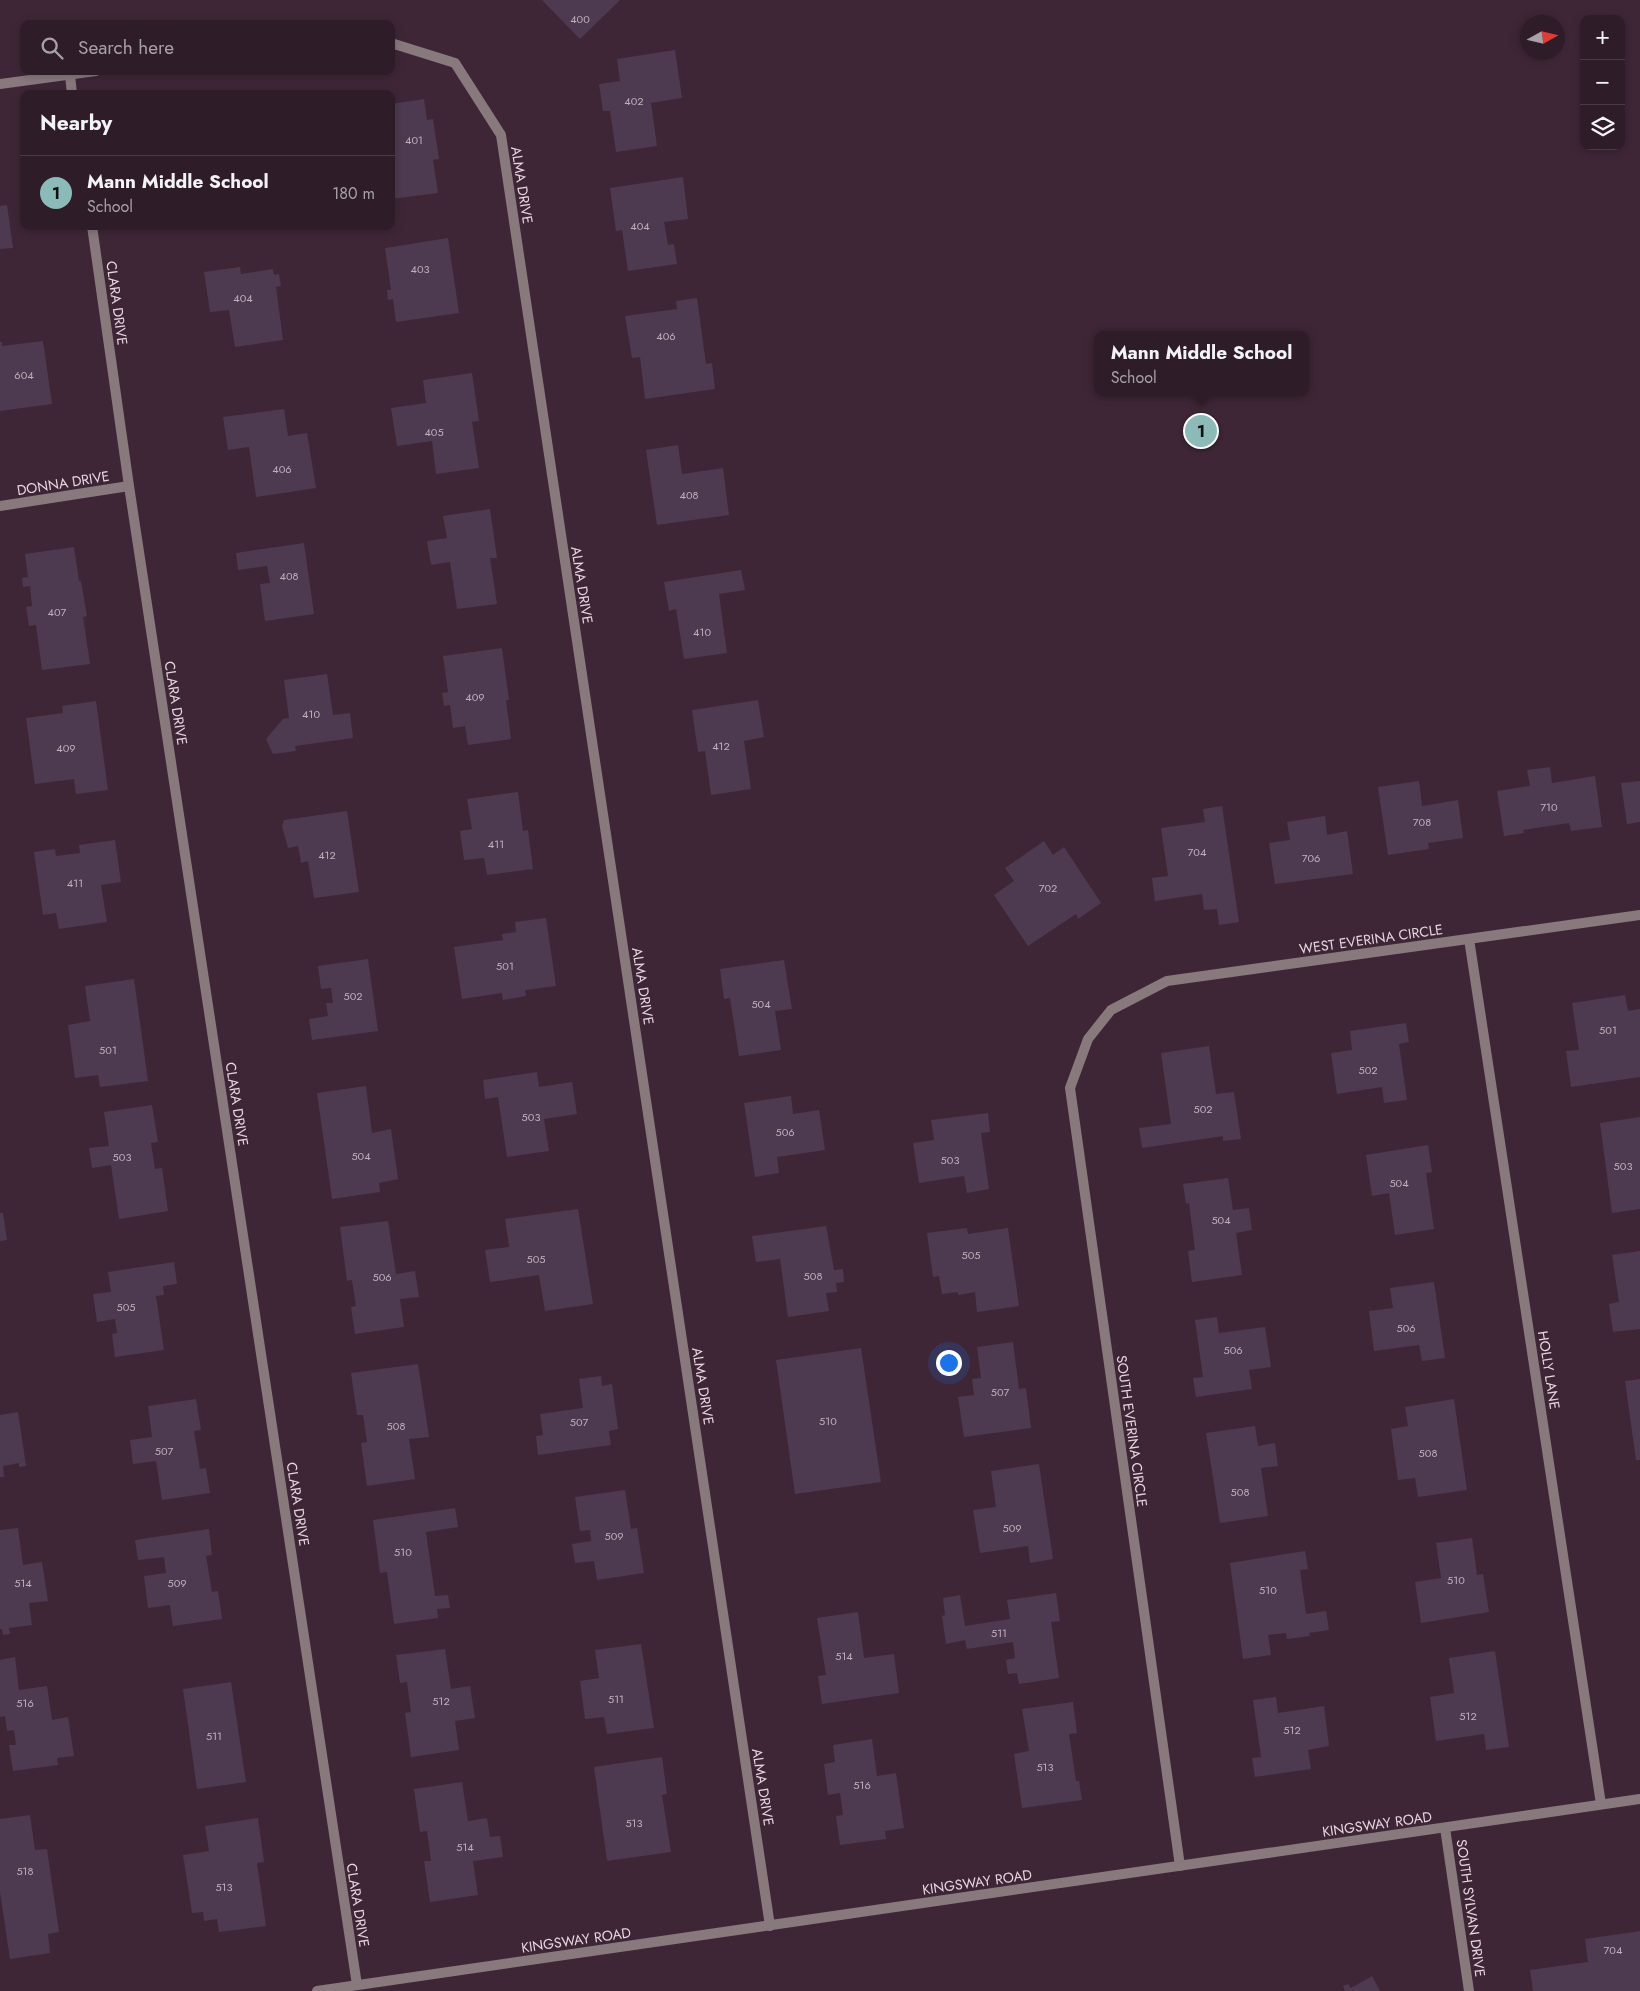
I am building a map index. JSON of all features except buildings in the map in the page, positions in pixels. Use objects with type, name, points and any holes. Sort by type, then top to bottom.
[{"type":"street","name":"ALMA DRIVE","points":[[395,44],[455,63],[501,135],[770,1926]]},
{"type":"street","points":[[0,84],[70,75],[72,90]]},
{"type":"street","name":"CLARA DRIVE","points":[[93,230],[129,486],[357,1985]]},
{"type":"street","name":"DONNA DRIVE","points":[[0,506],[129,486]]},
{"type":"street","name":"WEST EVERINA CIRCLE","points":[[1112,1010],[1167,981],[1640,915]]},
{"type":"street","name":"HOLLY LANE","points":[[1469,939],[1601,1804]]},
{"type":"street","name":"SOUTH EVERINA CIRCLE","points":[[1112,1010],[1088,1039],[1070,1088],[1180,1866]]},
{"type":"street","name":"KINGSWAY ROAD","points":[[317,1991],[1640,1799]]},
{"type":"street","name":"SOUTH SYLVAN DRIVE","points":[[1446,1828],[1469,1991]]},
{"type":"place","name":"Mann Middle School","points":[[1201,431]]}]
